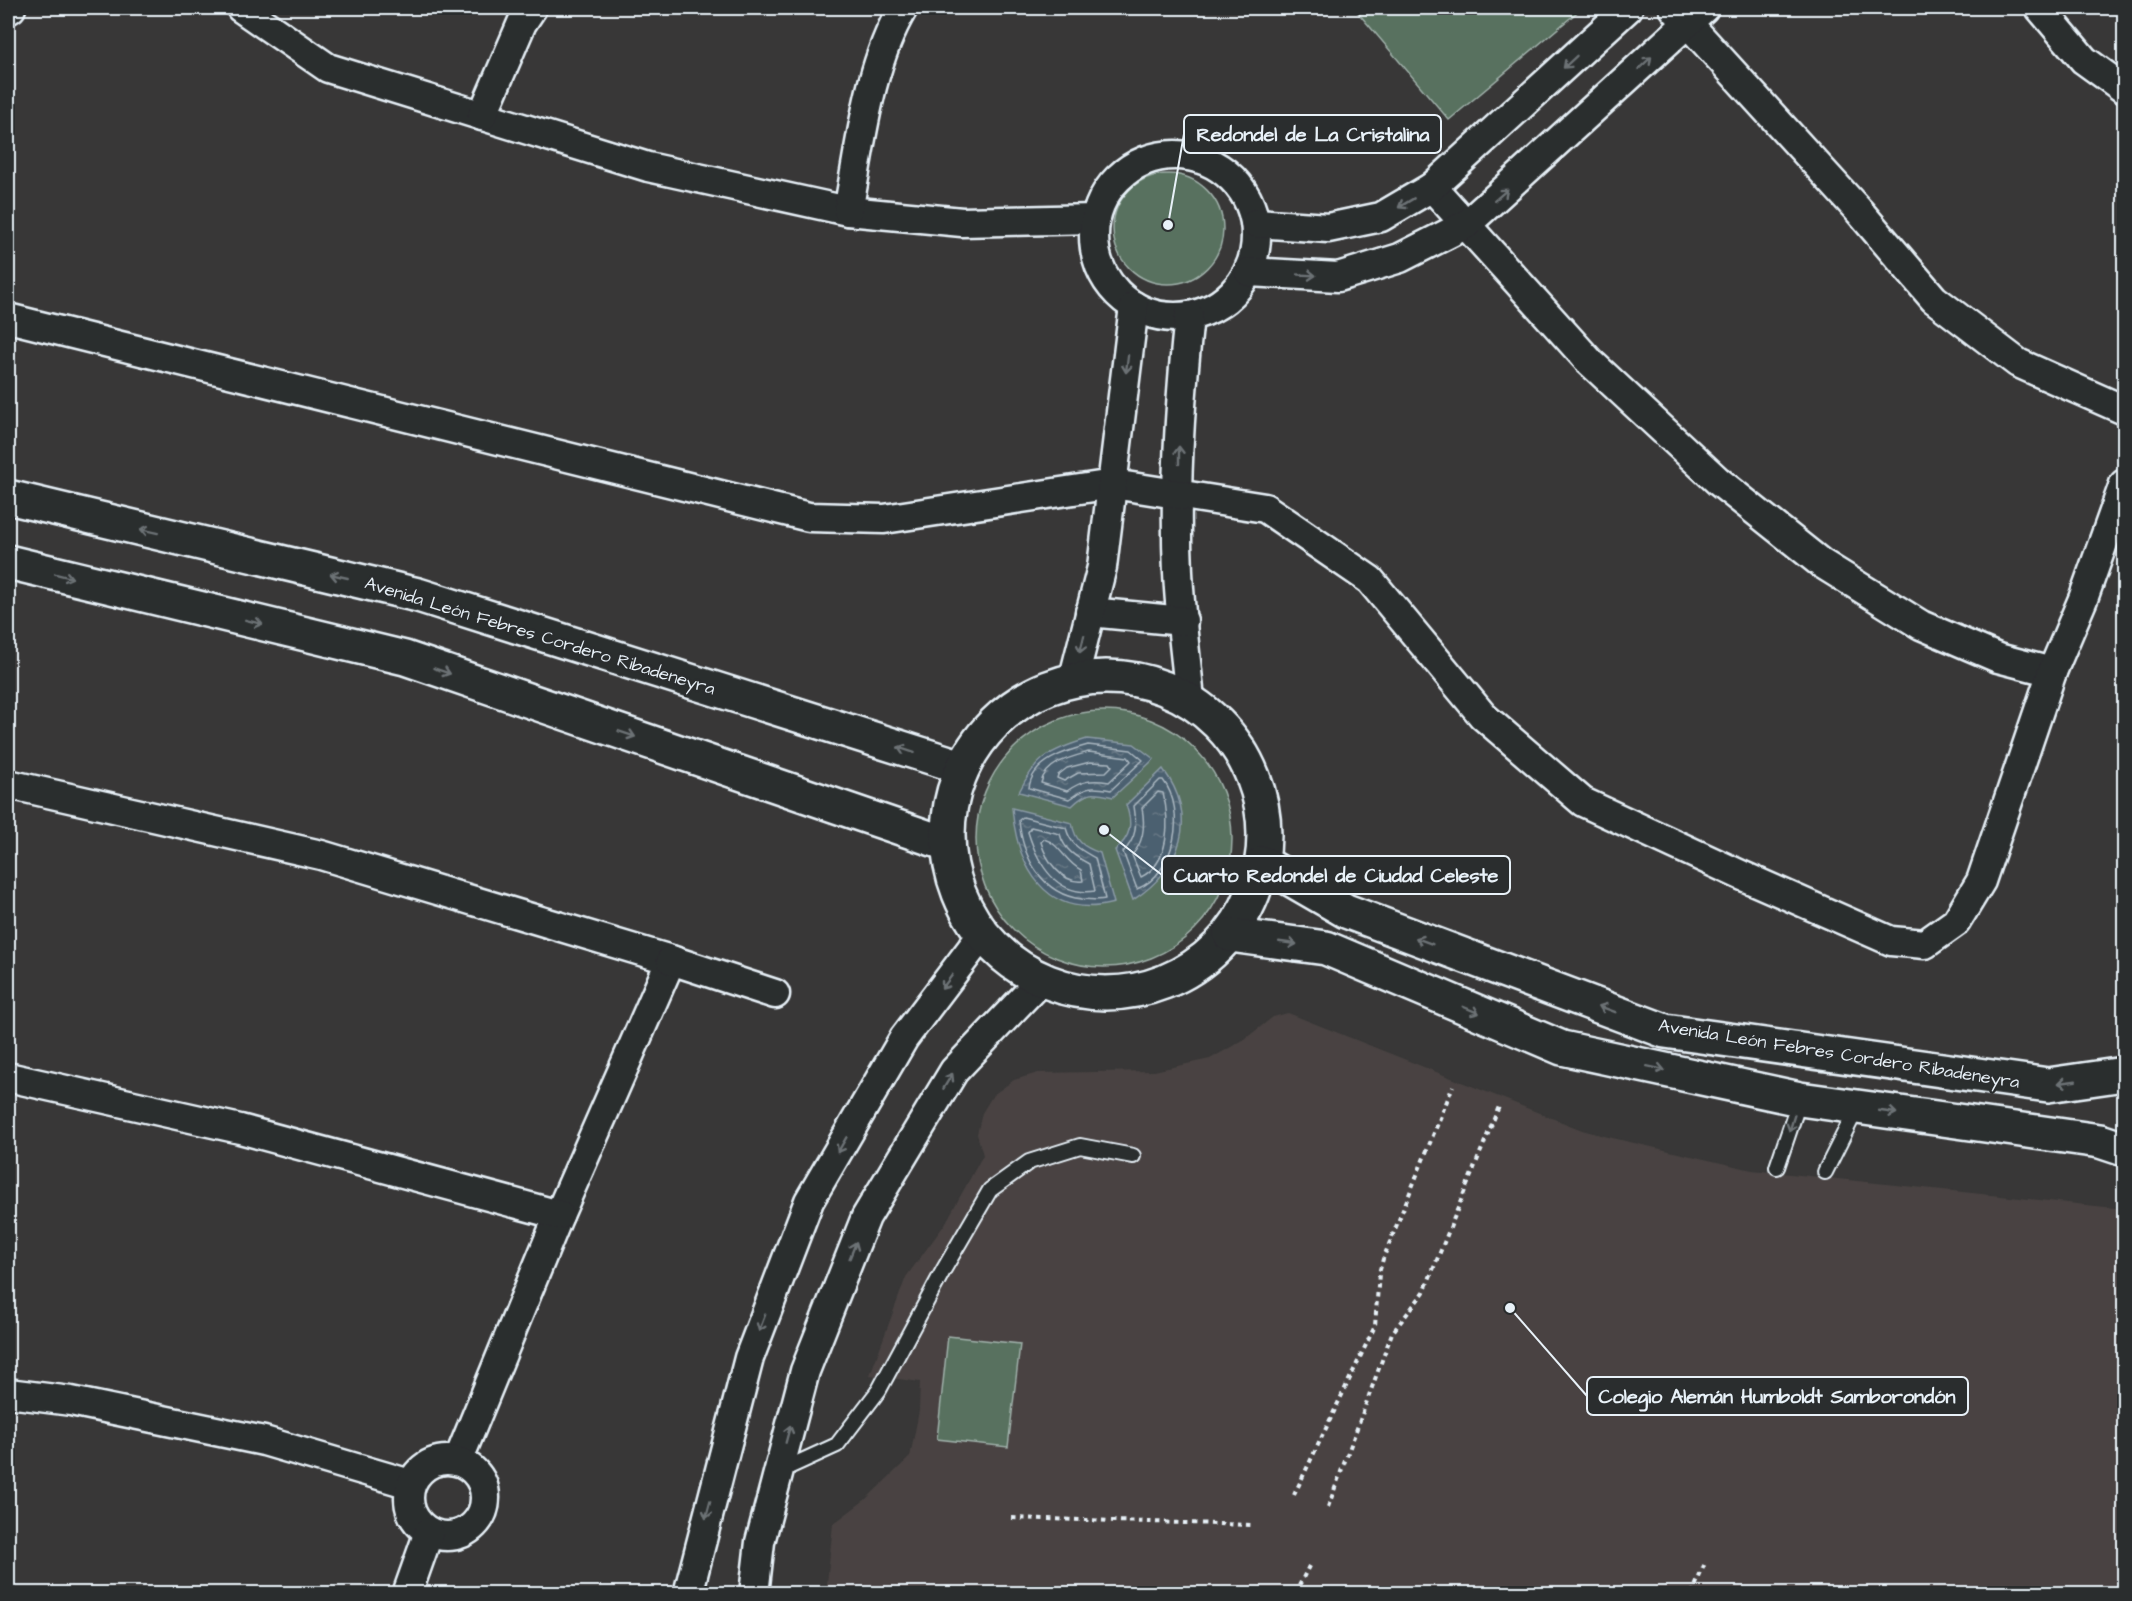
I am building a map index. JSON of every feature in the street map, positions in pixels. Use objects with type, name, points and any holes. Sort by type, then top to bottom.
[{"type":"street","points":[[241,8],[328,68],[648,167],[848,211],[962,222],[1095,219]]},
{"type":"street","points":[[482,116],[522,23],[532,8]]},
{"type":"street","points":[[848,211],[871,96],[891,28],[903,8]]},
{"type":"street","points":[[1256,223],[1328,228],[1381,217],[1432,188],[1628,8]]},
{"type":"street","points":[[2040,8],[2084,60],[2124,89]]},
{"type":"street","points":[[1249,272],[1338,276],[1400,258],[1467,224],[1645,64],[1688,12],[1934,299],[2018,363],[2124,410]]},
{"type":"street","points":[[1177,154],[1205,159],[1229,174],[1247,196],[1256,223],[1257,248],[1249,272],[1234,293],[1214,308],[1189,316],[1161,316],[1134,306],[1114,290],[1100,269],[1093,244],[1095,219],[1105,193],[1124,172],[1149,158],[1177,154]]},
{"type":"street","points":[[1432,188],[1589,361],[1718,481],[1821,563],[1921,625],[1998,658],[2052,672]]},
{"type":"street","points":[[1073,681],[1102,567],[1134,306]]},
{"type":"street","points":[[1189,316],[1180,401],[1178,574],[1190,700]]},
{"type":"street","points":[[8,318],[809,517],[884,519],[1113,484],[1265,508],[1370,580],[1483,716],[1583,802],[1892,941],[1925,944],[1956,922],[1981,881],[2052,672],[2083,599],[2124,484]]},
{"type":"street","name":"Avenida León Febres Cordero Ribadeneyra","points":[[8,497],[418,595],[962,767]]},
{"type":"street","points":[[8,562],[405,658],[947,844]]},
{"type":"street","points":[[1090,612],[1183,621]]},
{"type":"street","points":[[1123,679],[1153,684],[1190,700],[1226,731],[1252,770],[1264,816],[1263,862],[1252,900],[1230,935],[1192,969],[1144,989],[1092,993],[1041,980],[1010,961],[982,935],[957,892],[947,844],[950,804],[962,767],[990,728],[1028,698],[1073,681],[1123,679]]},
{"type":"street","points":[[8,784],[321,855],[671,960],[775,994]]},
{"type":"street","name":"Avenida León Febres Cordero Ribadeneyra","points":[[1263,862],[1346,911],[1665,1031],[2048,1085],[2124,1074]]},
{"type":"street","points":[[688,1593],[749,1358],[809,1201],[904,1038],[982,935]]},
{"type":"street","points":[[1230,935],[1326,948],[1562,1048],[1800,1099],[2100,1141],[2124,1149]]},
{"type":"street","points":[[458,1461],[559,1215],[671,960]]},
{"type":"street","points":[[754,1593],[760,1542],[805,1371],[866,1217],[954,1071],[1041,980]]},
{"type":"street","points":[[8,1077],[240,1130],[559,1215]]},
{"type":"street","points":[[8,1393],[71,1401],[264,1441],[410,1484]]},
{"type":"street","points":[[444,1460],[458,1461],[475,1473],[485,1492],[484,1506],[480,1519],[469,1530],[457,1536],[443,1537],[429,1532],[418,1524],[411,1512],[408,1498],[410,1484],[418,1472],[430,1464],[444,1460]]},
{"type":"street","points":[[407,1593],[429,1532]]},
{"type":"lane","points":[[1777,1167],[1800,1099]]},
{"type":"lane","points":[[1825,1172],[1857,1108]]},
{"type":"lane","points":[[778,1472],[837,1445],[879,1390],[944,1269],[990,1190],[1029,1162],[1080,1146],[1133,1156]]},
{"type":"path","points":[[1294,1495],[1375,1326],[1383,1259],[1453,1086]]},
{"type":"path","points":[[1328,1507],[1392,1333],[1424,1292],[1500,1104]]},
{"type":"path","points":[[1012,1518],[1253,1525]]},
{"type":"path","points":[[1692,1593],[1705,1563]]},
{"type":"path","points":[[1296,1593],[1310,1566]]},
{"type":"shaded area","points":[[1288,1013],[1582,1130],[1608,1137],[1752,1170],[2124,1209],[2124,1593],[826,1594],[833,1524],[866,1499],[910,1457],[919,1411],[920,1382],[870,1375],[906,1277],[945,1224],[983,1155],[977,1134],[982,1113],[993,1095],[1014,1080],[1038,1073],[1154,1071],[1210,1059],[1245,1039],[1273,1017]]},
{"type":"green space","points":[[1354,8],[1582,8],[1449,120]]},
{"type":"green space","points":[[1168,174],[1189,178],[1207,190],[1219,208],[1223,229],[1219,250],[1207,268],[1189,280],[1168,284],[1147,280],[1129,268],[1117,250],[1113,229],[1117,208],[1129,190],[1147,178]]},
{"type":"green space","points":[[1091,711],[1117,711],[1141,716],[1164,726],[1195,748],[1211,768],[1227,802],[1232,839],[1227,876],[1211,910],[1195,930],[1175,946],[1141,962],[1117,967],[1091,967],[1067,962],[1044,952],[1013,930],[997,910],[981,876],[976,852],[976,826],[981,802],[991,779],[1013,748],[1033,732],[1067,716]]},
{"type":"green space","points":[[948,1336],[1020,1344],[1008,1447],[937,1439]]},
{"type":"water","points":[[1087,739],[1134,744],[1154,759],[1113,797],[1100,794],[1086,795],[1072,806],[1019,792],[1032,770],[1046,756]]},
{"type":"water","points":[[1163,769],[1174,787],[1180,806],[1182,824],[1180,841],[1174,857],[1163,873],[1133,900],[1115,850],[1129,830],[1126,805]]},
{"type":"water","points":[[1012,808],[1072,823],[1075,834],[1081,842],[1100,853],[1114,903],[1090,907],[1070,904],[1053,896],[1039,884],[1020,850]]},
{"type":"place","name":"Redondel de La Cristalina","points":[[1168,225]]},
{"type":"place","name":"Cuarto Redondel de Ciudad Celeste","points":[[1104,830]]},
{"type":"place","name":"Colegio Alemán Humboldt Samborondón","points":[[1510,1308]]}]
